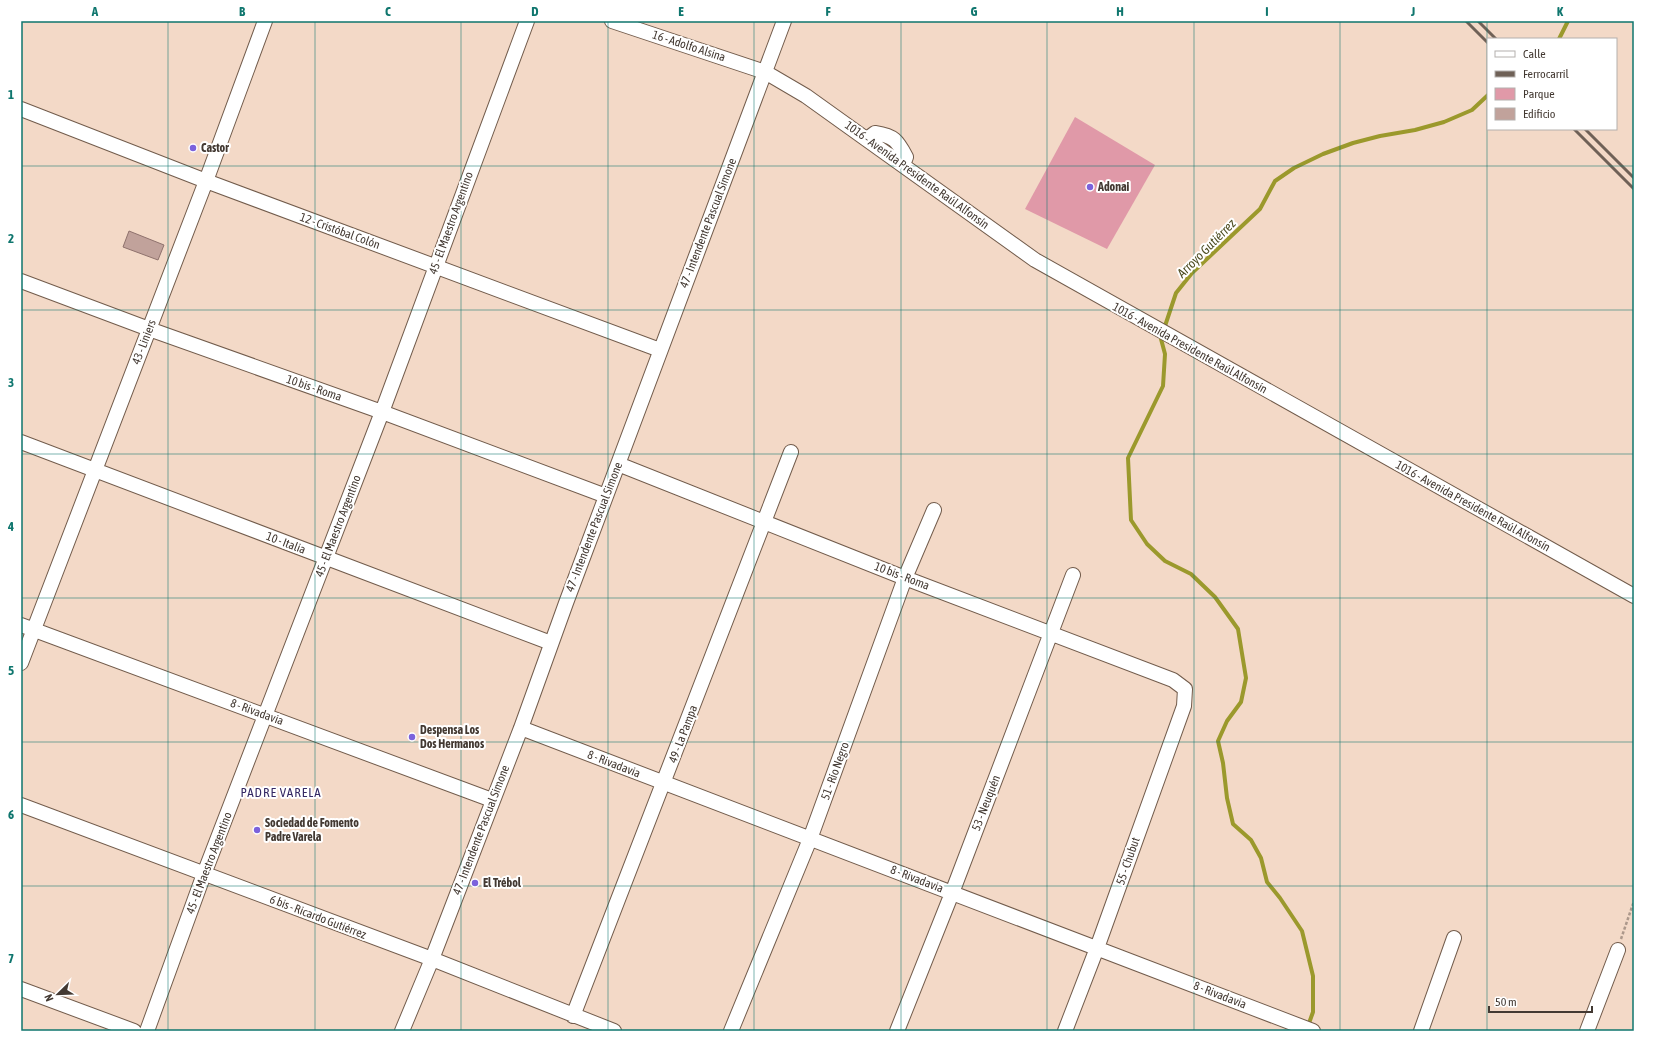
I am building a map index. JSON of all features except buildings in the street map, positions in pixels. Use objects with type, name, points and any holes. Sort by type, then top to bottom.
[{"type":"street","name":"43 - Liniers","points":[[21,663],[27,627],[94,470],[206,181],[265,21]]},
{"type":"street","name":"45 - El Maestro Argentino","points":[[147,1031],[204,874],[382,412],[527,21]]},
{"type":"street","name":"16 - Adolfo Alsina","points":[[612,21],[765,72]]},
{"type":"street","name":"47 - Intendente Pascual Simone","points":[[402,1031],[432,960],[492,800],[521,728],[551,643],[784,21]]},
{"type":"street","name":"1016 - Avenida Presidente Raúl Alfonsín","points":[[765,72],[806,96],[1035,260],[1634,596]]},
{"type":"street","name":"12 - Cristóbal Colón","points":[[21,109],[206,181],[660,350]]},
{"type":"street","name":"10 bis - Roma","points":[[21,281],[149,329],[382,412],[606,496]]},
{"type":"street","name":"10 - Italia","points":[[21,442],[551,643]]},
{"type":"street","name":"49 - La Pampa","points":[[573,1016],[792,452]]},
{"type":"street","name":"10 bis - Roma","points":[[618,464],[906,578],[1173,680],[1185,689]]},
{"type":"street","name":"51 - Río Negro","points":[[731,1031],[810,838],[906,578],[934,510]]},
{"type":"street","name":"53 - Neuquén","points":[[897,1031],[952,893],[1073,575]]},
{"type":"street","name":"8 - Rivadavia","points":[[27,627],[492,800]]},
{"type":"street","name":"55 - Chubut","points":[[1065,1031],[1097,948],[1184,706],[1185,689]]},
{"type":"street","name":"8 - Rivadavia","points":[[521,728],[1313,1031]]},
{"type":"street","name":"6 bis - Ricardo Gutiérrez","points":[[21,805],[432,960],[614,1031]]},
{"type":"street","points":[[1421,1031],[1454,938]]},
{"type":"street","points":[[1587,1031],[1618,950]]},
{"type":"street","points":[[21,989],[134,1031]]},
{"type":"path","points":[[1618,950],[1634,902]]},
{"type":"green space","name":"Adonai","points":[[1075,117],[1155,165],[1107,249],[1025,209]]},
{"type":"waterway","name":"Arroyo Gutiérrez","points":[[1560,38],[1568,21]]},
{"type":"waterway","name":"Arroyo Gutiérrez","points":[[1164,329],[1176,293],[1192,273],[1260,209],[1275,181],[1294,168],[1323,154],[1353,143],[1380,136],[1415,130],[1444,122],[1472,110],[1487,96]]},
{"type":"waterway","name":"Arroyo Gutiérrez","points":[[1162,335],[1161,339],[1165,354],[1163,386],[1128,458],[1131,520],[1147,544],[1165,561],[1191,574],[1215,597],[1238,629],[1246,678],[1241,702],[1227,721],[1218,741],[1223,763],[1227,798],[1233,824],[1251,840],[1261,858],[1267,882],[1280,898],[1302,931],[1313,976],[1313,1012],[1308,1026]]},
{"type":"railway","points":[[1466,21],[1487,42]]},
{"type":"railway","points":[[1478,21],[1495,38]]},
{"type":"railway","points":[[1575,130],[1634,189]]},
{"type":"railway","points":[[1586,130],[1634,178]]},
{"type":"place","name":"Castor","points":[[193,148]]},
{"type":"place","name":"Adonai","points":[[1090,187]]},
{"type":"place","name":"Despensa Los Dos Hermanos","points":[[412,737]]},
{"type":"place","name":"Sociedad de Fomento Padre Varela","points":[[257,830]]},
{"type":"place","name":"El Trébol","points":[[475,883]]},
{"type":"district","name":"PADRE VARELA","points":[[281,792]]}]
